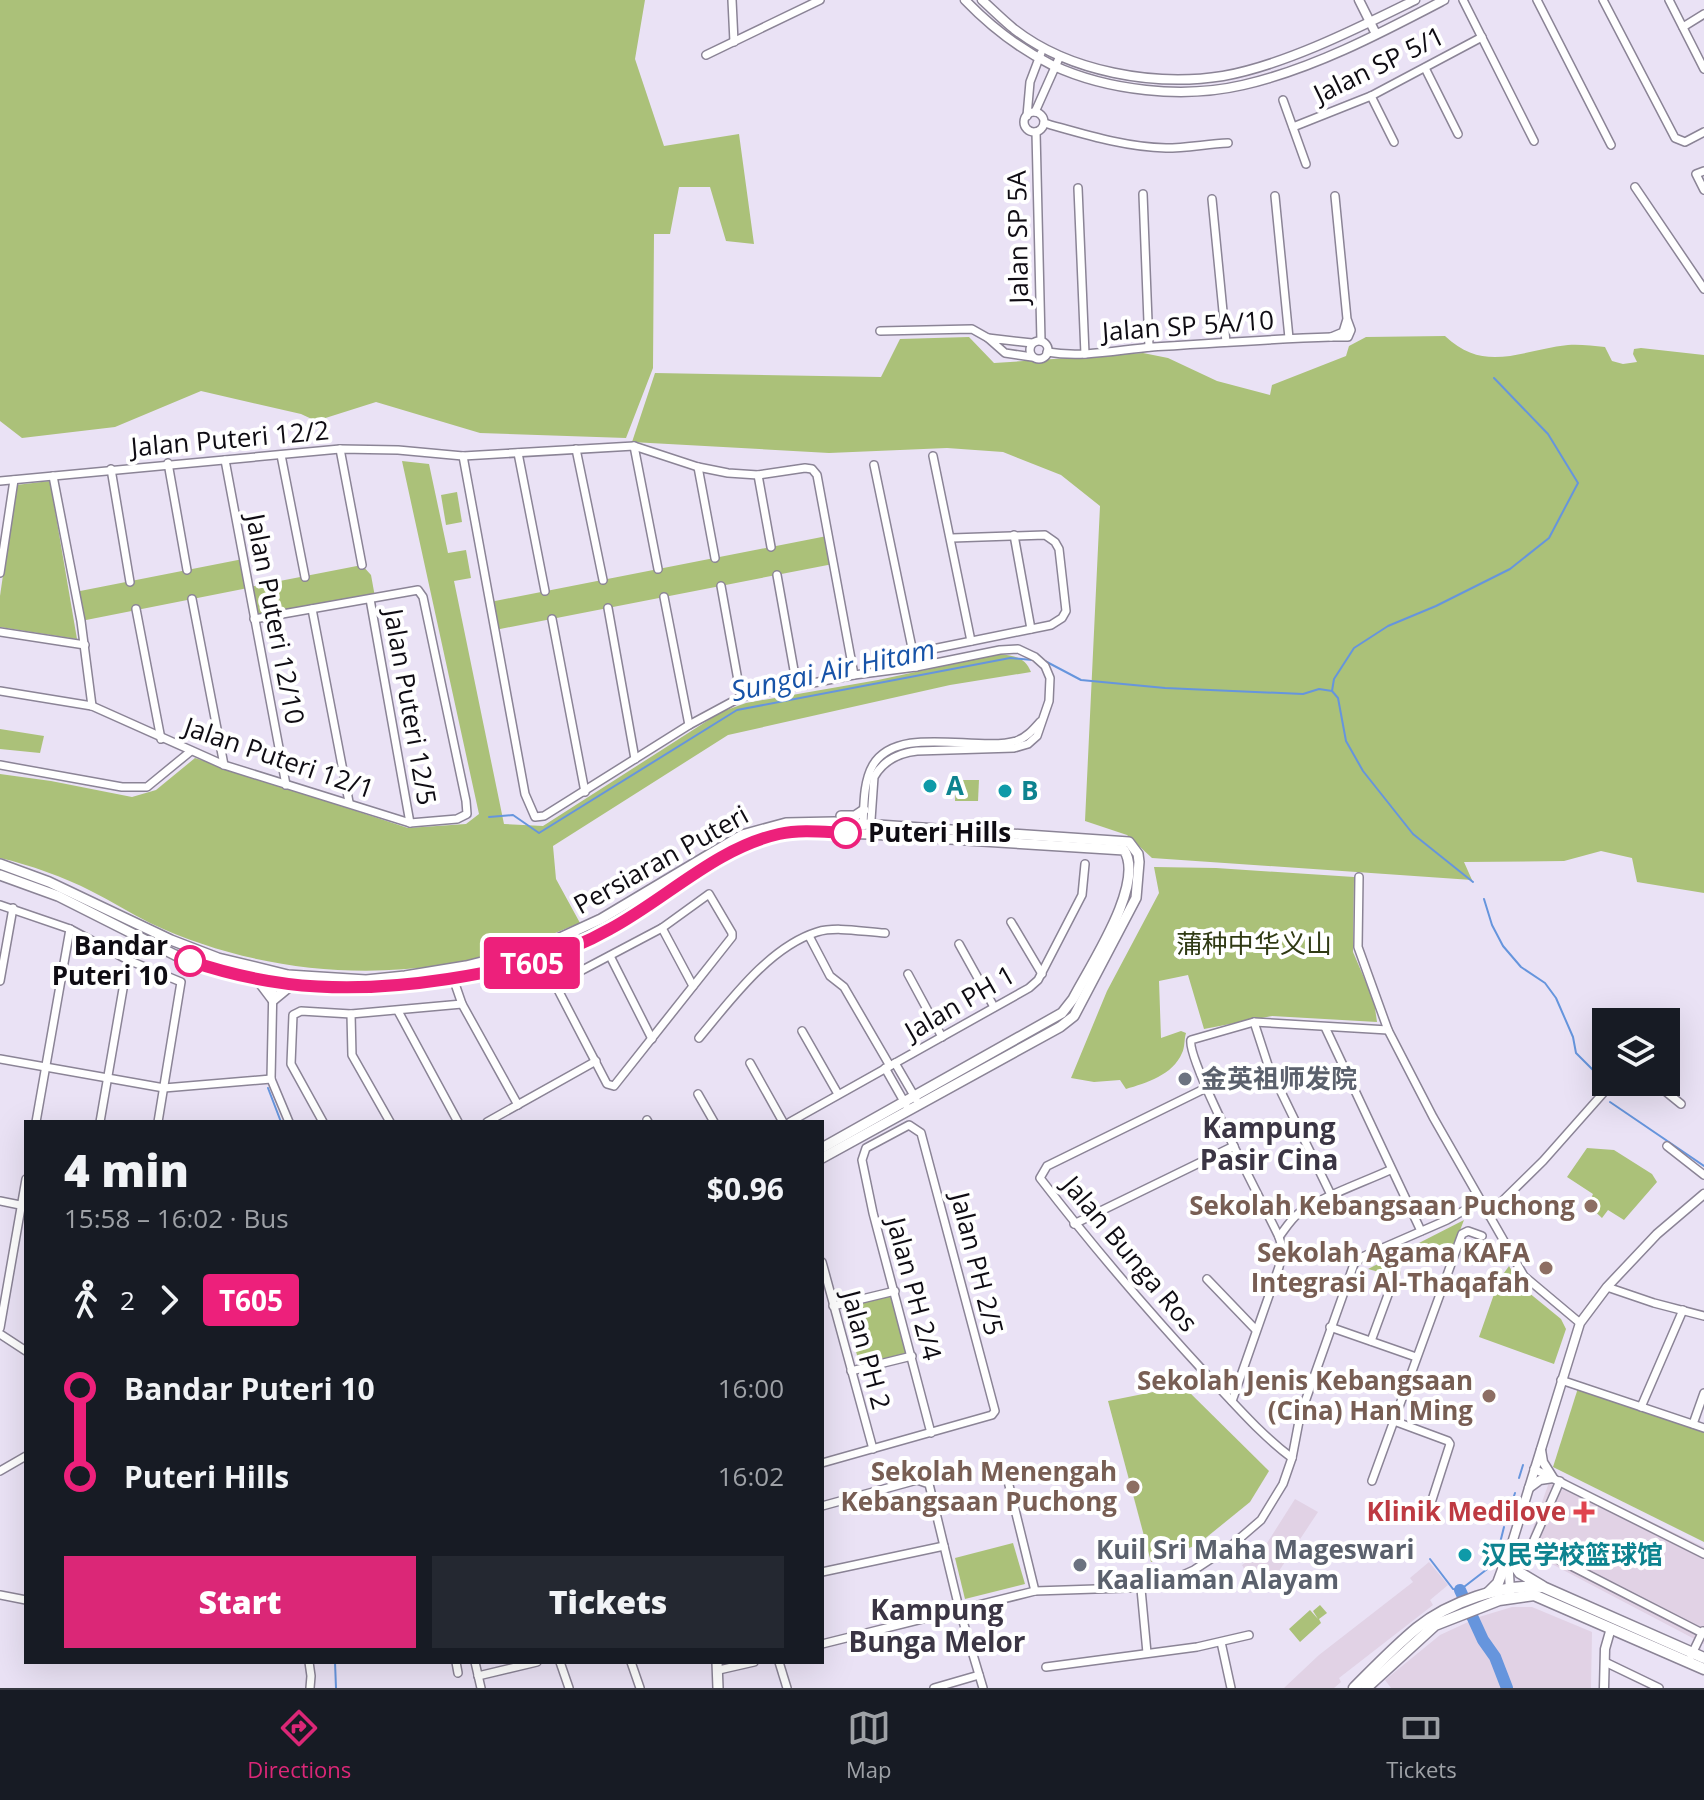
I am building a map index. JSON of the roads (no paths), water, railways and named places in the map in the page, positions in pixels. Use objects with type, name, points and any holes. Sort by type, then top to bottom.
[{"type":"main road","points":[[811,821],[828,816],[855,816],[864,810]]},
{"type":"main road","name":"Persiaran Puteri","points":[[0,875],[68,900],[190,961],[273,983],[395,978],[466,966],[538,948],[601,919],[742,835],[786,823],[811,821],[867,829],[1124,850],[1130,858],[1126,896],[1070,1004],[1042,1026],[824,1157]]},
{"type":"main road","name":"Persiaran Puteri","points":[[0,864],[88,899],[191,948],[289,980],[359,989],[505,970],[542,959],[611,929],[719,860],[759,840],[800,832],[867,829]]},
{"type":"main road","points":[[252,967],[273,983]]},
{"type":"main road","points":[[258,980],[273,1000],[289,980]]},
{"type":"main road","name":"Persiaran Puteri","points":[[824,1147],[907,1106]]},
{"type":"main road","points":[[1508,1556],[1520,1573],[1543,1587],[1691,1657],[1704,1669]]},
{"type":"main road","points":[[1481,1600],[1498,1583],[1508,1556]]},
{"type":"main road","points":[[1354,1688],[1417,1628],[1481,1600],[1543,1587]]},
{"type":"main road","points":[[1511,1592],[1534,1595],[1611,1628],[1691,1657],[1704,1658]]},
{"type":"main road","points":[[1366,1688],[1422,1635],[1457,1610]]},
{"type":"main road","points":[[721,1666],[721,1688]]},
{"type":"street","points":[[732,0],[734,42]]},
{"type":"street","points":[[706,55],[820,0]]},
{"type":"street","points":[[965,0],[992,25],[1055,67],[1100,80],[1170,91],[1225,88],[1279,74],[1376,34],[1444,0]]},
{"type":"street","points":[[982,0],[1014,30],[1060,56],[1101,68],[1164,79],[1223,76],[1262,65],[1370,22],[1415,0]]},
{"type":"street","points":[[1359,0],[1376,34]]},
{"type":"street","points":[[1463,0],[1534,141]]},
{"type":"street","points":[[1537,0],[1611,145]]},
{"type":"street","points":[[1603,0],[1675,138],[1685,142],[1702,133]]},
{"type":"street","points":[[1669,0],[1704,69]]},
{"type":"street","points":[[1683,27],[1704,14]]},
{"type":"street","name":"Jalan SP 5/1","points":[[1293,127],[1371,96],[1482,37]]},
{"type":"street","points":[[1031,114],[1030,82],[1044,47]]},
{"type":"street","points":[[1031,114],[1060,56]]},
{"type":"street","points":[[1425,68],[1458,134]]},
{"type":"street","points":[[1371,96],[1394,142]]},
{"type":"street","points":[[1283,100],[1306,164]]},
{"type":"street","points":[[1031,114],[1043,117],[1044,123],[1118,143],[1180,147],[1228,143]]},
{"type":"street","name":"Jalan SP 5A","points":[[1031,114],[1026,127],[1036,132]]},
{"type":"street","name":"Jalan SP 5A","points":[[1037,342],[1036,132],[1044,123]]},
{"type":"street","points":[[1704,171],[1697,172],[1696,178],[1704,190]]},
{"type":"street","points":[[1635,187],[1704,289]]},
{"type":"street","points":[[1078,188],[1085,354]]},
{"type":"street","points":[[1143,194],[1149,347]]},
{"type":"street","points":[[1275,196],[1289,338]]},
{"type":"street","name":"Jalan SP 5A/10","points":[[1047,352],[1085,354],[1149,347],[1350,336],[1335,196]]},
{"type":"street","points":[[1212,199],[1226,342]]},
{"type":"street","points":[[880,331],[972,329],[1005,353],[1043,358],[1047,352],[1047,346],[1037,342],[988,338]]},
{"type":"street","points":[[1032,357],[1030,351],[1037,342]]},
{"type":"street","points":[[658,569],[634,446],[698,467],[728,473],[758,475],[805,468],[817,475],[854,675]]},
{"type":"street","name":"Jalan Puteri 12/2","points":[[0,481],[340,449],[463,456],[634,446]]},
{"type":"street","points":[[340,449],[362,565]]},
{"type":"street","points":[[576,449],[603,580]]},
{"type":"street","points":[[518,453],[545,591]]},
{"type":"street","points":[[281,455],[305,577]]},
{"type":"street","points":[[463,456],[525,794],[535,817],[544,816],[689,725],[741,697],[1000,650],[1018,649],[1045,666],[1050,678],[1049,701],[1037,736],[1028,744],[1014,748],[903,752],[890,760],[874,777],[867,829]]},
{"type":"street","points":[[933,456],[971,641]]},
{"type":"street","name":"Jalan Puteri 12/10","points":[[225,460],[286,785]]},
{"type":"street","points":[[168,463],[187,570]]},
{"type":"street","points":[[874,465],[916,667]]},
{"type":"street","points":[[698,467],[715,558]]},
{"type":"street","points":[[111,469],[130,582]]},
{"type":"street","points":[[758,475],[771,547]]},
{"type":"street","points":[[53,476],[85,645],[92,706]]},
{"type":"street","points":[[0,573],[14,480]]},
{"type":"street","points":[[1014,535],[1031,629]]},
{"type":"street","points":[[913,653],[1051,625],[1066,611],[1061,557],[1055,542],[1045,535],[952,538]]},
{"type":"street","points":[[777,575],[797,687]]},
{"type":"street","points":[[721,586],[741,697]]},
{"type":"street","name":"Jalan Puteri 12/1","points":[[0,691],[92,706],[224,765],[410,823],[457,819],[467,814],[466,801],[423,597],[418,590],[370,599]]},
{"type":"street","points":[[664,597],[689,725]]},
{"type":"street","points":[[192,599],[224,765]]},
{"type":"street","points":[[254,619],[370,599]]},
{"type":"street","name":"Jalan Puteri 12/5","points":[[370,599],[410,823]]},
{"type":"street","points":[[608,608],[635,759]]},
{"type":"street","points":[[136,609],[161,739]]},
{"type":"street","points":[[312,609],[349,802]]},
{"type":"street","points":[[552,619],[585,792]]},
{"type":"street","points":[[0,632],[85,645]]},
{"type":"street","points":[[867,829],[864,810],[868,777],[874,763],[897,746],[924,742],[966,744],[1017,741],[1030,734],[1042,721]]},
{"type":"street","points":[[0,765],[122,787],[147,787],[191,751]]},
{"type":"street","name":"Jalan PH 1","points":[[793,1120],[1029,988],[1042,974],[1082,895],[1085,864]]},
{"type":"street","points":[[1359,877],[1358,947],[1388,1030],[1433,1117],[1524,1276],[1580,1323]]},
{"type":"street","points":[[538,948],[542,959],[607,1084],[614,1086],[732,937],[709,894],[662,928],[556,984]]},
{"type":"street","points":[[0,905],[70,929],[128,960],[181,982],[158,1120]]},
{"type":"street","points":[[0,981],[13,908]]},
{"type":"street","points":[[1011,922],[1042,974]]},
{"type":"street","points":[[662,928],[693,986]]},
{"type":"street","points":[[36,1120],[70,929]]},
{"type":"street","points":[[699,1038],[767,961],[809,936],[818,931],[837,930],[885,933]]},
{"type":"street","points":[[809,936],[830,976],[844,987],[890,1066],[907,1106]]},
{"type":"street","points":[[959,944],[994,1007]]},
{"type":"street","points":[[610,956],[652,1039]]},
{"type":"street","points":[[100,1120],[128,960]]},
{"type":"street","points":[[908,974],[942,1037]]},
{"type":"street","points":[[453,978],[462,1004],[518,1105]]},
{"type":"street","points":[[273,983],[271,1079],[288,1120]]},
{"type":"street","points":[[322,1120],[291,1064],[293,1015],[301,1011],[351,1014],[462,1004]]},
{"type":"street","points":[[398,1011],[457,1120]]},
{"type":"street","points":[[351,1014],[352,1055],[389,1120]]},
{"type":"street","points":[[1232,1401],[1283,1250],[1206,1088],[1189,1046],[1191,1040],[1254,1022],[1388,1030]]},
{"type":"street","points":[[1254,1022],[1268,1065],[1332,1197]]},
{"type":"street","points":[[1325,1027],[1421,1231]]},
{"type":"street","points":[[802,1031],[838,1094]]},
{"type":"street","points":[[0,1059],[164,1088],[271,1079]]},
{"type":"street","points":[[491,1120],[596,1061]]},
{"type":"street","points":[[750,1063],[782,1120]]},
{"type":"street","points":[[890,1066],[916,1100]]},
{"type":"street","name":"Jalan Bunga Ros","points":[[1206,1088],[1047,1166],[1040,1178],[1074,1224],[1158,1322],[1264,1437],[1292,1458]]},
{"type":"street","points":[[698,1094],[713,1120]]},
{"type":"street","points":[[1488,1215],[1543,1161],[1601,1096]]},
{"type":"street","points":[[1671,1096],[1681,1104]]},
{"type":"street","name":"Jalan PH 2/5","points":[[863,1154],[866,1148],[909,1125],[921,1133],[995,1411],[992,1415],[931,1433]]},
{"type":"street","points":[[1074,1224],[1234,1146]]},
{"type":"street","points":[[1667,1146],[1704,1175]]},
{"type":"street","name":"Jalan PH 2/4","points":[[863,1154],[873,1213],[931,1433]]},
{"type":"street","points":[[1279,1237],[1298,1214],[1390,1170]]},
{"type":"street","points":[[1511,1592],[1508,1556],[1580,1323],[1607,1287],[1657,1234],[1704,1194]]},
{"type":"street","points":[[0,1201],[24,1205],[0,1331],[24,1349]]},
{"type":"street","points":[[824,1643],[1035,1591],[1141,1589],[1156,1587],[1194,1570],[1261,1520],[1283,1484],[1292,1458],[1300,1416],[1354,1264],[1362,1257],[1481,1201]]},
{"type":"street","points":[[1372,1481],[1462,1234],[1468,1231],[1482,1236]]},
{"type":"street","name":"Jalan PH 2","points":[[824,1270],[873,1449]]},
{"type":"street","points":[[1371,1341],[1396,1273]]},
{"type":"street","points":[[1207,1279],[1256,1330]]},
{"type":"street","points":[[1607,1287],[1704,1316]]},
{"type":"street","points":[[833,1306],[895,1291]]},
{"type":"street","points":[[1641,1407],[1683,1310]]},
{"type":"street","points":[[1330,1327],[1416,1357]]},
{"type":"street","points":[[851,1371],[912,1356]]},
{"type":"street","points":[[1561,1380],[1704,1428]]},
{"type":"street","points":[[1693,1424],[1704,1393]]},
{"type":"street","points":[[1394,1421],[1450,1444],[1431,1503]]},
{"type":"street","points":[[824,1462],[931,1433]]},
{"type":"street","points":[[1541,1449],[1543,1462],[1557,1479]]},
{"type":"street","points":[[0,1471],[24,1457]]},
{"type":"street","points":[[1534,1469],[1704,1554]]},
{"type":"street","points":[[1006,1473],[1035,1591]]},
{"type":"street","points":[[1528,1489],[1536,1482],[1557,1479]]},
{"type":"street","points":[[1557,1479],[1534,1540],[1541,1552],[1703,1632],[1691,1657]]},
{"type":"street","points":[[824,1505],[917,1480],[927,1481],[934,1493],[959,1608],[983,1688]]},
{"type":"street","points":[[824,1572],[944,1546]]},
{"type":"street","points":[[1141,1589],[1147,1653]]},
{"type":"street","points":[[0,1595],[24,1600]]},
{"type":"street","points":[[1604,1688],[1605,1649],[1611,1628]]},
{"type":"street","points":[[1046,1667],[1221,1642],[1249,1635]]},
{"type":"street","points":[[1221,1642],[1231,1688]]},
{"type":"street","points":[[1605,1662],[1659,1688]]},
{"type":"street","points":[[309,1664],[310,1688]]},
{"type":"street","points":[[456,1664],[458,1673]]},
{"type":"street","points":[[475,1664],[481,1688]]},
{"type":"street","points":[[478,1676],[529,1664]]},
{"type":"street","points":[[561,1664],[569,1688]]},
{"type":"street","points":[[632,1664],[640,1688]]},
{"type":"street","points":[[780,1664],[787,1688]]},
{"type":"street","points":[[934,1688],[979,1675]]},
{"type":"waterway","points":[[1332,691],[1334,679],[1354,648],[1388,626],[1510,569],[1549,538],[1578,483],[1548,434],[1494,378]]},
{"type":"waterway","name":"Sungai Air Hitam","points":[[489,817],[513,815],[539,833],[737,710],[1010,658],[1033,660]]},
{"type":"waterway","name":"Sungai Air Hitam","points":[[1045,661],[1081,680],[1165,688],[1303,694],[1319,689],[1332,691],[1338,698],[1346,741],[1363,771],[1413,834],[1473,882]]},
{"type":"waterway","name":"Sungai Air Hitam","points":[[1484,899],[1503,946],[1521,967],[1545,983],[1556,998],[1573,1037],[1576,1053],[1592,1069]]},
{"type":"waterway","points":[[268,1088],[280,1120]]},
{"type":"waterway","name":"Sungai Air Hitam","points":[[1610,1102],[1704,1166]]},
{"type":"waterway","name":"Sungai Air Hitam","points":[[1519,1478],[1523,1465]]},
{"type":"waterway","name":"Sungai Air Hitam","points":[[1508,1514],[1515,1493]]},
{"type":"waterway","name":"Sungai Air Hitam","points":[[1430,1559],[1453,1589],[1460,1590],[1495,1563],[1504,1527]]},
{"type":"waterway","name":"Sungai Air Hitam","points":[[1460,1590],[1483,1640],[1495,1657],[1507,1688]]},
{"type":"waterway","points":[[335,1664],[336,1688]]},
{"type":"place","name":"A","points":[[930,786]]},
{"type":"place","name":"B","points":[[1005,791]]},
{"type":"place","name":"Puteri Hills","points":[[846,833]]},
{"type":"place","name":"Bandar Puteri 10","points":[[190,961]]},
{"type":"place","name":"金英祖师发院","points":[[1185,1079]]},
{"type":"place","name":"Sekolah Kebangsaan Puchong","points":[[1591,1206]]},
{"type":"place","name":"Sekolah Agama KAFA Integrasi Al-Thaqafah","points":[[1546,1268]]},
{"type":"place","name":"Sekolah Jenis Kebangsaan (Cina) Han Ming","points":[[1489,1396]]},
{"type":"place","name":"Sekolah Menengah Kebangsaan Puchong","points":[[1133,1487]]},
{"type":"place","name":"Klinik Medilove","points":[[1584,1512]]},
{"type":"place","name":"汉民学校篮球馆","points":[[1465,1555]]},
{"type":"place","name":"Kuil Sri Maha Mageswari Kaaliaman Alayam","points":[[1080,1565]]},
{"type":"district","name":"Kampung Pasir Cina","points":[[1269,1144]]},
{"type":"district","name":"Kampung Bunga Melor","points":[[937,1626]]},
{"type":"park label","name":"蒲种中华义山","points":[[1254,944]]}]
